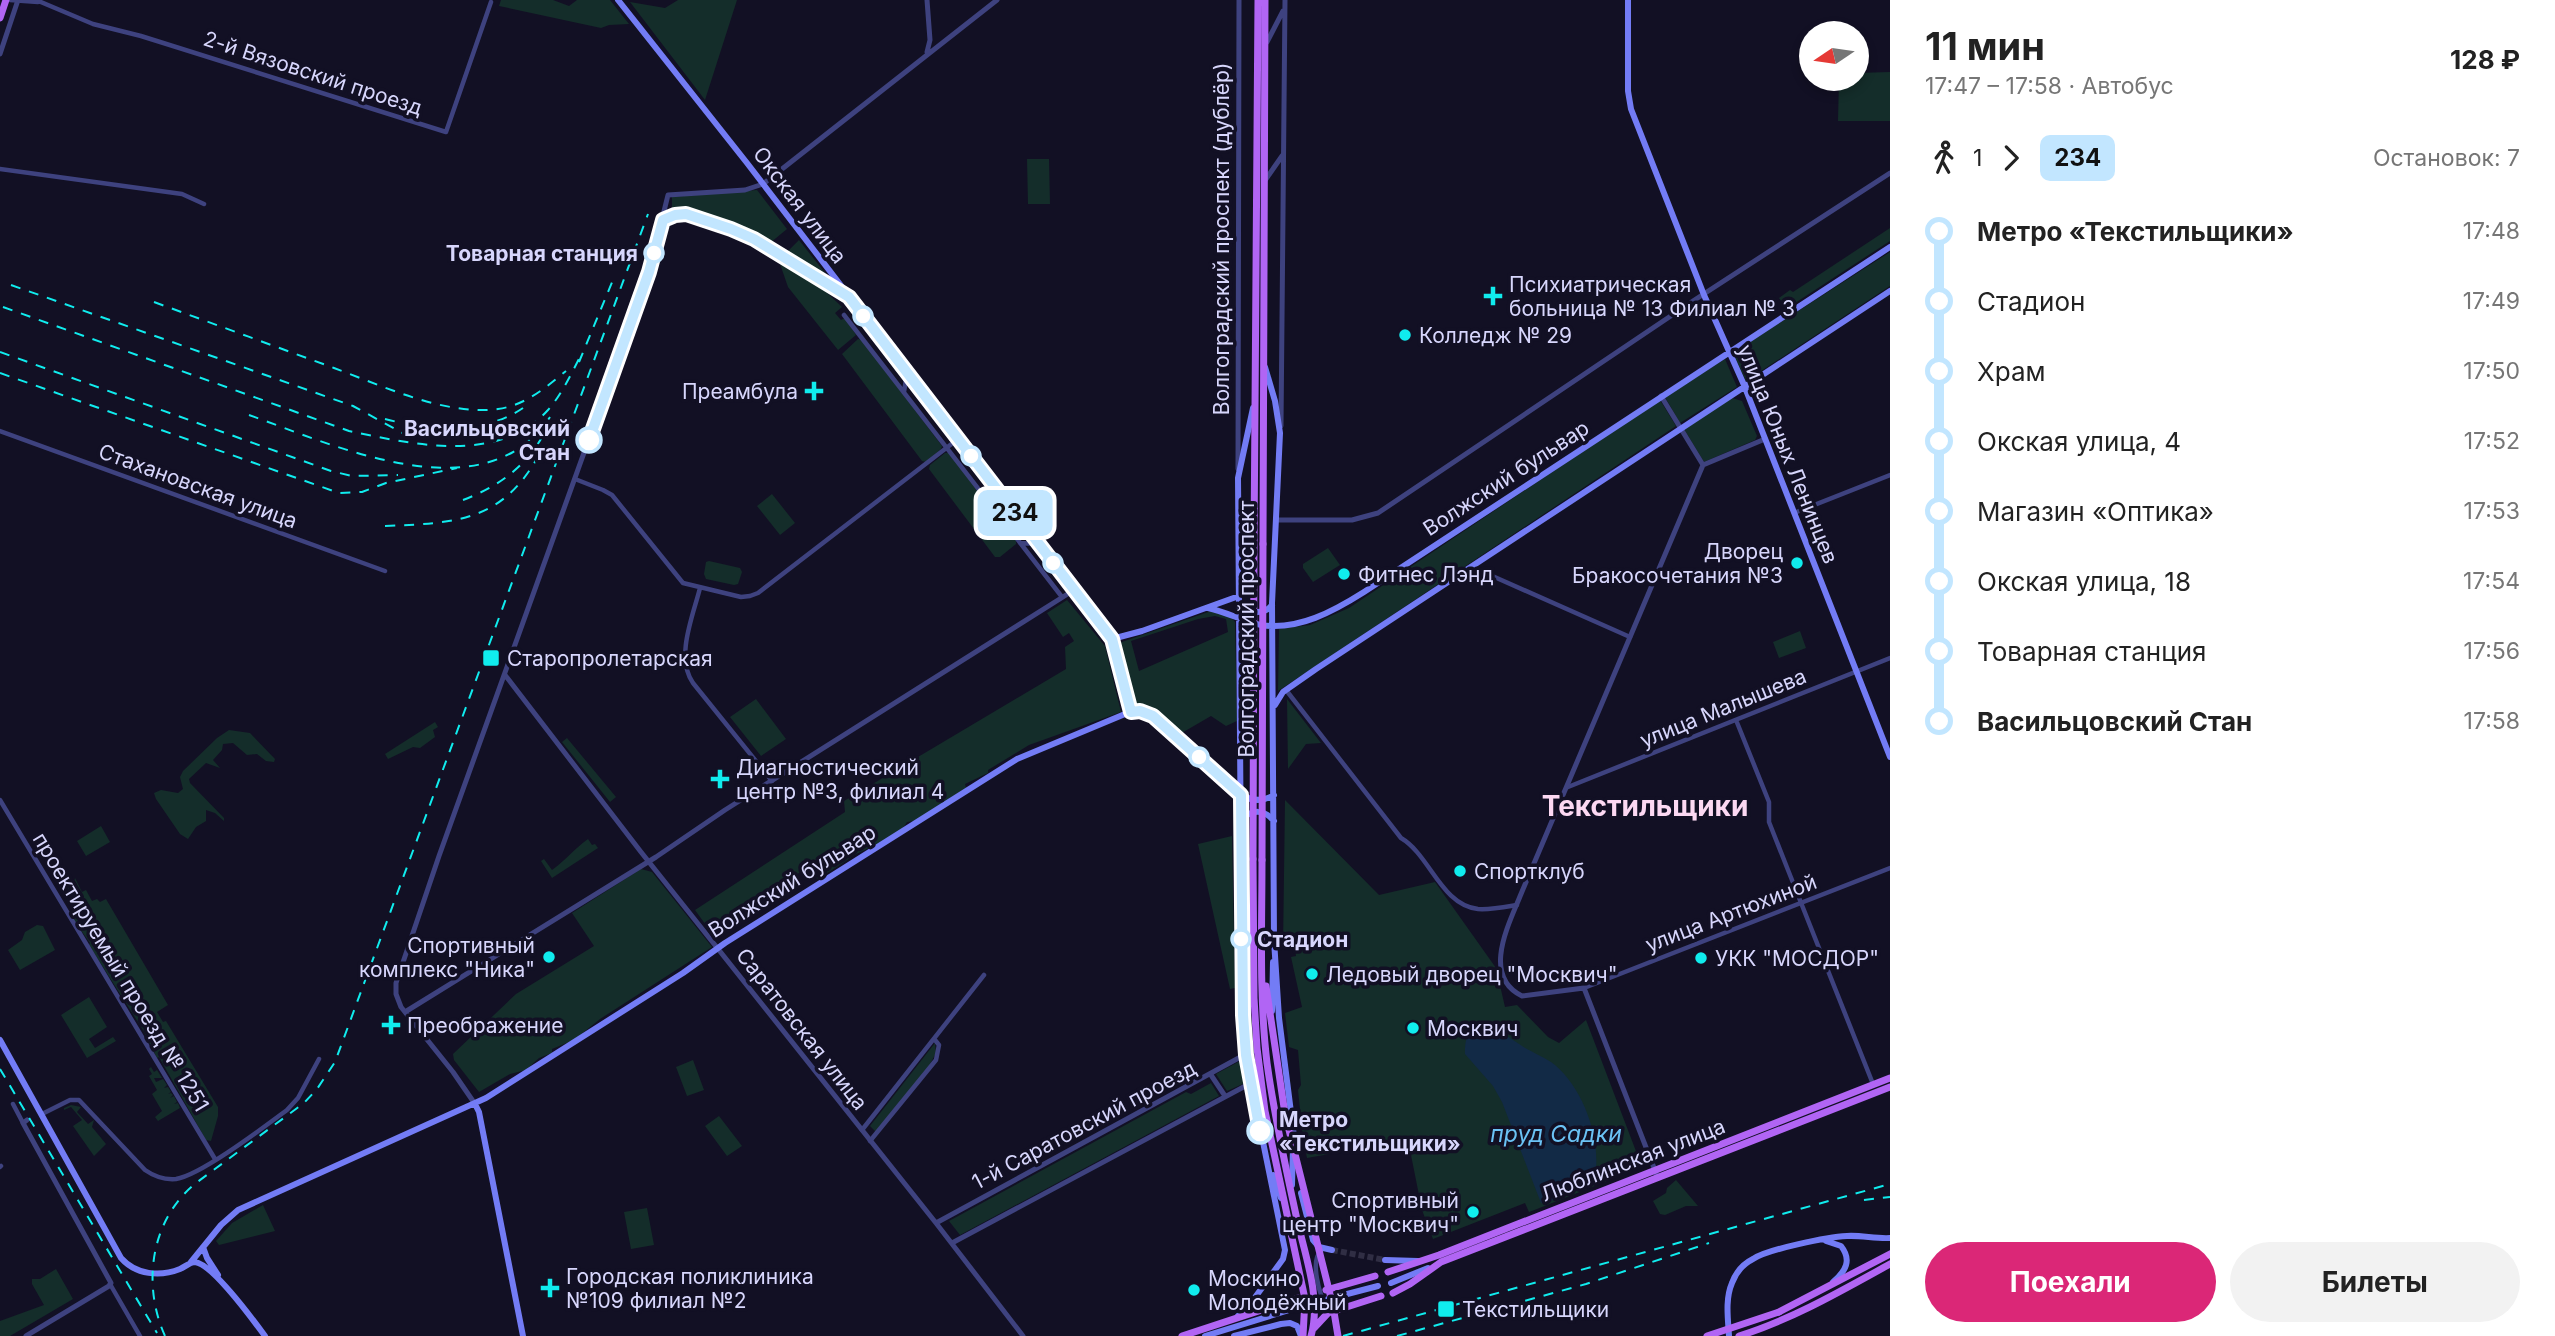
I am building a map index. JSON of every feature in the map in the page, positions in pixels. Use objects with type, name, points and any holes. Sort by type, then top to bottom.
[{"type":"main road","points":[[0,18],[8,0]]},
{"type":"main road","name":"Окская улица","points":[[618,0],[763,184],[1112,639],[1131,712]]},
{"type":"main road","name":"Волгоградский проспект","points":[[1258,0],[1254,545],[1257,860],[1263,1010],[1267,1063],[1314,1298],[1312,1332]]},
{"type":"main road","name":"Волгоградский проспект","points":[[1265,0],[1264,544],[1254,998],[1265,1111],[1305,1299],[1306,1314],[1302,1336]]},
{"type":"main road","name":"улица Юных Ленинцев","points":[[1628,0],[1630,109],[1704,295],[1744,385],[1890,757]]},
{"type":"main road","name":"Волжский бульвар","points":[[1208,608],[1272,626],[1308,620],[1346,604],[1890,247]]},
{"type":"main road","points":[[1273,713],[1276,702],[1286,690],[1680,427],[1890,291]]},
{"type":"main road","name":"Волгоградский проспект (дублёр)","points":[[1264,365],[1275,401],[1280,433],[1272,626],[1275,940],[1282,1040],[1295,1163],[1310,1233],[1316,1244],[1330,1250]]},
{"type":"main road","name":"Волгоградский проспект (дублёр)","points":[[1234,1319],[1248,1307],[1285,1253],[1246,1055],[1242,998],[1238,478],[1255,396]]},
{"type":"main road","points":[[1112,639],[1239,599],[1245,610],[1258,612],[1272,605]]},
{"type":"main road","points":[[1131,712],[1140,711],[1153,716],[1241,795],[1256,800],[1274,795]]},
{"type":"main road","name":"Волжский бульвар","points":[[191,1262],[225,1220],[246,1205],[475,1104],[1009,764],[1131,712]]},
{"type":"main road","points":[[1241,821],[1250,813],[1259,812],[1266,813],[1274,821]]},
{"type":"main road","points":[[1273,1034],[1275,940]]},
{"type":"main road","points":[[1262,962],[1285,1114],[1333,1306],[1338,1336]]},
{"type":"main road","points":[[0,1040],[124,1262],[135,1270],[161,1274],[180,1269],[191,1262],[209,1271],[265,1336]]},
{"type":"main road","name":"Люблинская улица","points":[[1391,1283],[1890,1078]]},
{"type":"main road","name":"Люблинская улица","points":[[1388,1272],[1424,1261],[1890,1087]]},
{"type":"main road","points":[[475,1104],[479,1112],[523,1336]]},
{"type":"main road","name":"Волгоградский проспект (дублёр)","points":[[1293,1201],[1291,1173],[1294,1136]]},
{"type":"main road","name":"Волгоградский проспект (дублёр)","points":[[1264,1150],[1287,1214]]},
{"type":"main road","points":[[1729,1336],[1728,1296],[1731,1284],[1742,1266],[1760,1255],[1845,1236],[1890,1238]]},
{"type":"main road","points":[[1707,1336],[1781,1316],[1839,1277],[1847,1261],[1845,1251],[1838,1244],[1817,1242]]},
{"type":"main road","points":[[203,1247],[209,1262],[226,1288]]},
{"type":"main road","points":[[1812,1296],[1890,1254]]},
{"type":"main road","points":[[1385,1260],[1424,1261]]},
{"type":"main road","points":[[1394,1293],[1438,1264]]},
{"type":"main road","points":[[1739,1336],[1890,1264]]},
{"type":"main road","points":[[1326,1290],[1375,1276]]},
{"type":"main road","points":[[1328,1299],[1378,1286]]},
{"type":"main road","points":[[1312,1332],[1322,1317],[1339,1308],[1381,1296]]},
{"type":"main road","points":[[1182,1336],[1298,1297]]},
{"type":"main road","points":[[1205,1336],[1299,1307]]},
{"type":"main road","points":[[1234,1336],[1286,1323],[1297,1326],[1302,1336]]},
{"type":"street","name":"2-й Вязовский проезд","points":[[8,0],[37,1],[93,24],[184,49],[446,132],[492,2]]},
{"type":"street","points":[[925,56],[929,48],[927,0]]},
{"type":"street","points":[[475,1104],[405,1013],[396,995],[400,969],[649,272],[668,195],[736,191],[763,184],[997,0]]},
{"type":"street","name":"Волгоградский проспект (дублёр)","points":[[1238,478],[1240,0]]},
{"type":"street","name":"Волгоградский проспект (дублёр)","points":[[1280,433],[1284,0]]},
{"type":"street","points":[[0,54],[18,1]]},
{"type":"street","points":[[1265,48],[1271,30],[1284,8]]},
{"type":"street","points":[[929,31],[934,39],[938,40],[952,35]]},
{"type":"street","points":[[1265,182],[1283,152]]},
{"type":"street","points":[[0,169],[182,194],[204,204]]},
{"type":"street","name":"Волжский бульвар","points":[[1278,520],[1352,520],[1378,513],[1890,173]]},
{"type":"street","points":[[663,220],[686,214],[731,229],[754,239],[849,297]]},
{"type":"street","points":[[844,315],[1062,597]]},
{"type":"street","points":[[904,392],[907,373]]},
{"type":"street","points":[[1661,396],[1703,466]]},
{"type":"street","name":"Стахановская улица","points":[[0,431],[385,571]]},
{"type":"street","points":[[575,479],[612,495],[685,585],[741,597],[755,595],[958,439]]},
{"type":"street","points":[[1656,1174],[1584,988],[1522,996],[1506,982],[1500,962],[1517,905],[1703,466],[1765,439]]},
{"type":"street","points":[[1794,513],[1890,475]]},
{"type":"street","points":[[1020,544],[1038,544]]},
{"type":"street","points":[[1472,566],[1631,637]]},
{"type":"street","points":[[700,588],[685,656],[686,671],[772,781]]},
{"type":"street","points":[[405,1013],[1074,590]]},
{"type":"street","name":"улица Малышева","points":[[1568,787],[1890,658]]},
{"type":"street","name":"Саратовская улица","points":[[505,675],[1023,1336]]},
{"type":"street","points":[[1286,690],[1401,838],[1411,844],[1450,894],[1461,902],[1483,909],[1517,905]]},
{"type":"street","points":[[1736,720],[1769,802],[1769,822],[1874,1084]]},
{"type":"street","name":"проектируемый проезд № 1251","points":[[0,800],[215,1159]]},
{"type":"street","name":"улица Артюхиной","points":[[1584,988],[1890,868]]},
{"type":"street","points":[[862,1130],[984,975]]},
{"type":"street","points":[[870,1141],[936,1060],[939,1045],[935,1040]]},
{"type":"street","name":"1-й Саратовский проезд","points":[[936,1223],[1246,1055]]},
{"type":"street","points":[[27,1120],[70,1100],[79,1100],[139,1164],[159,1178],[173,1179],[215,1159],[287,1110],[298,1098],[318,1059]]},
{"type":"street","points":[[1211,1075],[1225,1096]]},
{"type":"street","name":"1-й Саратовский проезд","points":[[952,1243],[1251,1083]]},
{"type":"street","points":[[13,1104],[27,1120],[111,1280],[110,1284],[140,1336]]},
{"type":"street","points":[[1330,1250],[1317,1254],[1315,1265],[1323,1302],[1330,1308],[1339,1308]]},
{"type":"street","points":[[26,1336],[110,1284]]},
{"type":"green space","points":[[501,0],[553,0],[569,6],[577,0],[610,0],[629,24],[601,28],[499,6]]},
{"type":"green space","points":[[678,0],[737,0],[705,100],[630,2],[665,8]]},
{"type":"green space","points":[[1890,72],[1890,121],[1838,121],[1839,91],[1869,91],[1869,73]]},
{"type":"green space","points":[[1027,159],[1049,159],[1050,204],[1028,204]]},
{"type":"green space","points":[[757,190],[787,229],[770,243],[710,214],[672,208],[672,197]]},
{"type":"green space","points":[[1890,228],[1890,241],[1792,305],[1790,303],[1785,306],[1779,298],[1790,290],[1793,292]]},
{"type":"green space","points":[[799,240],[833,283],[785,254]]},
{"type":"green space","points":[[1890,252],[1890,286],[1746,381],[1733,353]]},
{"type":"green space","points":[[779,261],[824,290],[842,307],[835,313],[841,320],[845,318],[856,335],[838,350],[788,287]]},
{"type":"green space","points":[[858,339],[862,340],[942,446],[926,462],[922,461],[842,354]]},
{"type":"green space","points":[[1725,359],[1737,387],[1680,423],[1665,397]]},
{"type":"green space","points":[[1732,398],[1742,401],[1757,436],[1755,440],[1704,462],[1684,429]]},
{"type":"green space","points":[[1660,400],[1676,426],[1278,691],[1279,629],[1310,625],[1349,608]]},
{"type":"green space","points":[[945,453],[949,453],[1016,540],[1016,544],[1000,557],[995,557],[929,469],[930,465]]},
{"type":"green space","points":[[772,494],[795,523],[780,535],[757,506]]},
{"type":"green space","points":[[1328,548],[1340,565],[1313,582],[1303,564]]},
{"type":"green space","points":[[706,562],[740,568],[742,572],[738,584],[706,579]]},
{"type":"green space","points":[[1067,600],[1105,646],[1121,712],[1029,745],[988,770],[988,773],[965,784],[966,788],[915,821],[907,822],[889,839],[857,854],[817,879],[808,866],[775,891],[708,928],[695,910],[845,812],[844,801],[1066,669],[1065,647],[1074,641],[1069,633],[1063,637],[1047,613]]},
{"type":"green space","points":[[1211,611],[1231,617],[1235,622],[1237,721],[1226,726],[1211,716],[1180,734],[1157,714],[1135,705],[1119,643]],"holes":[[[1215,616],[1226,619],[1228,632],[1139,671],[1131,641],[1198,619]]]},
{"type":"green space","points":[[1800,631],[1806,648],[1779,658],[1773,642]]},
{"type":"green space","points":[[756,699],[786,739],[761,756],[730,717]]},
{"type":"green space","points":[[1287,699],[1321,743],[1306,744],[1288,769]]},
{"type":"green space","points":[[435,722],[438,727],[433,730],[435,737],[420,748],[413,747],[388,759],[385,754]]},
{"type":"green space","points":[[229,730],[250,733],[275,759],[274,762],[266,761],[257,754],[247,755],[233,743],[223,744],[222,750],[213,760],[220,768],[206,763],[189,779],[224,821],[215,813],[206,810],[206,821],[196,827],[188,839],[180,834],[154,793],[161,790],[178,793],[183,789],[180,777],[183,771]]},
{"type":"green space","points":[[567,738],[616,797],[610,802],[562,742]]},
{"type":"green space","name":"Москвич","points":[[1285,800],[1379,895],[1435,882],[1496,968],[1505,1007],[1517,1005],[1548,1037],[1559,1043],[1586,1020],[1642,1167],[1529,1212],[1525,1203],[1433,1239],[1422,1210],[1408,1140],[1307,1158],[1298,1090],[1301,1085],[1298,1050],[1289,1047],[1285,1013],[1302,1007],[1291,957],[1296,956],[1295,948],[1283,948]]},
{"type":"green space","points":[[101,826],[110,842],[86,856],[77,841]]},
{"type":"green space","points":[[1232,836],[1235,988],[1230,989],[1198,844]]},
{"type":"green space","points":[[588,839],[598,848],[552,878],[541,861],[544,859],[552,870]]},
{"type":"green space","points":[[641,869],[652,872],[712,947],[600,1019],[574,1040],[552,1049],[552,1053],[539,1058],[526,1070],[510,1074],[479,1092],[454,1060],[453,1054],[516,994],[594,946],[572,913]]},
{"type":"green space","points":[[75,878],[82,892],[86,890],[92,901],[97,899],[100,902],[106,899],[168,1005],[157,1012],[163,1022],[166,1021],[218,1107],[211,1141],[206,1140],[143,1030],[73,919],[77,916],[61,890],[74,882]]},
{"type":"green space","points":[[37,925],[43,926],[55,950],[20,970],[8,950],[22,940],[25,932]]},
{"type":"green space","points":[[89,997],[107,1027],[89,1039],[95,1048],[113,1037],[116,1041],[87,1058],[61,1015]]},
{"type":"green space","points":[[935,1043],[936,1053],[928,1068],[876,1132],[870,1126]]},
{"type":"green space","points":[[693,1060],[704,1090],[687,1096],[676,1067]]},
{"type":"green space","points":[[1240,1061],[1245,1083],[1227,1091],[1216,1074]]},
{"type":"green space","points":[[151,1067],[154,1072],[157,1070],[162,1078],[154,1078],[156,1082],[163,1079],[167,1085],[164,1088],[168,1087],[171,1092],[168,1094],[173,1095],[170,1098],[174,1096],[177,1102],[174,1104],[178,1103],[180,1108],[158,1121],[155,1117],[162,1111],[152,1094],[157,1090],[149,1076],[152,1074],[149,1069]]},
{"type":"green space","points":[[1211,1083],[1219,1096],[960,1235],[949,1221],[1186,1092],[1191,1094]]},
{"type":"green space","points":[[71,1105],[81,1107],[77,1112],[88,1124],[94,1120],[92,1127],[106,1144],[94,1156],[73,1126],[82,1120],[71,1107],[64,1110]]},
{"type":"green space","points":[[719,1116],[742,1146],[727,1156],[705,1126]]},
{"type":"green space","points":[[1676,1180],[1698,1206],[1686,1206],[1665,1215],[1660,1214],[1653,1201],[1666,1193],[1667,1188]]},
{"type":"green space","points":[[263,1205],[275,1231],[219,1245],[216,1241],[232,1223]]},
{"type":"green space","points":[[647,1208],[654,1245],[631,1249],[624,1212]]},
{"type":"green space","points":[[56,1269],[73,1299],[10,1336],[0,1336],[0,1321],[44,1305],[32,1279],[40,1279]]},
{"type":"water","name":"пруд Садки","points":[[1478,1026],[1501,1033],[1551,1062],[1565,1075],[1581,1098],[1595,1140],[1596,1168],[1569,1184],[1558,1199],[1541,1203],[1502,1102],[1493,1086],[1465,1054],[1469,1034]]},
{"type":"tunnel","points":[[1332,1250],[1385,1260]]},
{"type":"railway","points":[[165,1336],[154,1296],[153,1275],[160,1234],[169,1215],[196,1183],[304,1103],[335,1062],[648,214]]},
{"type":"railway","points":[[579,362],[615,275]]},
{"type":"railway","points":[[11,285],[353,406],[410,437]]},
{"type":"railway","points":[[154,302],[393,391],[457,408],[498,409],[517,404],[535,395],[566,371]]},
{"type":"railway","points":[[3,307],[349,431],[426,445],[480,444],[505,438],[528,427],[553,404],[581,355]]},
{"type":"railway","points":[[0,352],[331,471],[352,476],[398,475]]},
{"type":"railway","points":[[0,373],[339,493],[362,492],[386,483],[457,468]]},
{"type":"railway","points":[[385,419],[438,428],[474,427],[507,417],[523,408]]},
{"type":"railway","points":[[249,415],[364,455],[407,464],[448,468],[487,463],[522,447],[550,417]]},
{"type":"railway","points":[[463,500],[508,476],[527,458],[542,437]]},
{"type":"railway","points":[[385,526],[435,523],[476,514],[511,492],[527,474],[541,451]]},
{"type":"railway","points":[[0,1069],[157,1333]]},
{"type":"railway","points":[[1343,1336],[1890,1184]]},
{"type":"railway","points":[[1864,1200],[1890,1197]]},
{"type":"railway","points":[[1397,1336],[1586,1284],[1709,1243]]},
{"type":"bus line","name":"234","points":[[589,440],[649,272],[663,220],[686,214],[720,224],[754,239],[849,297],[1112,639],[1131,712],[1140,711],[1153,716],[1241,795],[1243,1015],[1246,1055],[1260,1131]]},
{"type":"place","name":"Товарная станция","points":[[654,253]]},
{"type":"place","name":"Психиатрическая больница № 13 Филиал № 3","points":[[1493,296]]},
{"type":"place","name":"Колледж № 29","points":[[1405,335]]},
{"type":"place","name":"Преамбула","points":[[814,391]]},
{"type":"place","name":"Васильцовский Стан","points":[[589,440]]},
{"type":"place","name":"Дворец Бракосочетания №3","points":[[1797,563]]},
{"type":"place","name":"Фитнес Лэнд","points":[[1344,574]]},
{"type":"place","name":"Старопролетарская","points":[[491,658]]},
{"type":"place","name":"Диагностический центр №3, филиал 4","points":[[720,779]]},
{"type":"place","name":"Спортклуб","points":[[1460,871]]},
{"type":"place","name":"Стадион","points":[[1241,939]]},
{"type":"place","name":"Спортивный комплекс \"Ника\"","points":[[549,957]]},
{"type":"place","name":"УКК \"МОСДОР\"","points":[[1701,958]]},
{"type":"place","name":"Ледовый дворец \"Москвич\"","points":[[1312,974]]},
{"type":"place","name":"Преображение","points":[[391,1025]]},
{"type":"place","name":"Москвич","points":[[1413,1028]]},
{"type":"place","name":"Метро «Текстильщики»","points":[[1260,1131]]},
{"type":"place","name":"Спортивный центр \"Москвич\"","points":[[1473,1212]]},
{"type":"place","name":"Городская поликлиника №109 филиал №2","points":[[550,1288]]},
{"type":"place","name":"Москино Молодёжный","points":[[1194,1290]]},
{"type":"place","name":"Текстильщики","points":[[1446,1309]]},
{"type":"district","name":"Текстильщики","points":[[1645,806]]}]
